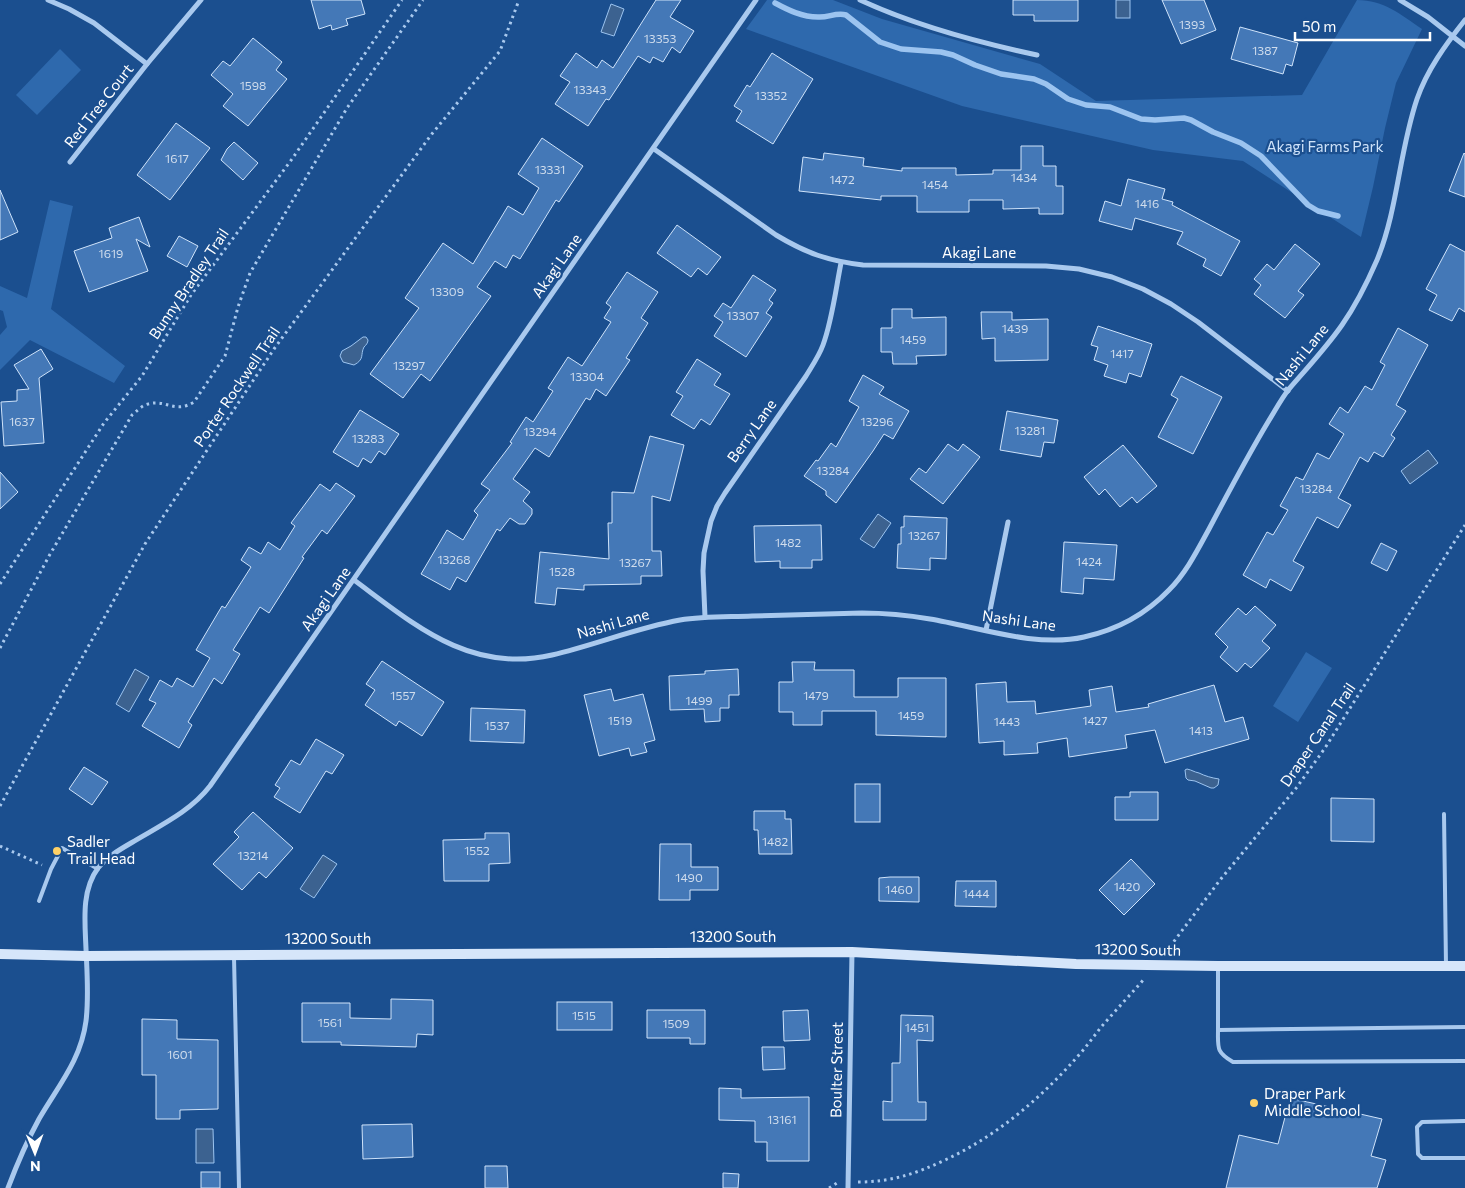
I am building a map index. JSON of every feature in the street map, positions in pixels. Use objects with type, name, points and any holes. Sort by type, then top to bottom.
[{"type":"street","name":"Red Tree Court","points":[[48,0],[94,23],[147,64],[70,162]]},
{"type":"street","points":[[147,64],[201,0]]},
{"type":"street","points":[[654,149],[756,0]]},
{"type":"street","points":[[860,0],[932,28],[1037,55]]},
{"type":"street","points":[[1400,0],[1428,17],[1465,46]]},
{"type":"street","name":"Nashi Lane","points":[[354,580],[430,634],[474,654],[502,658],[528,659],[552,655],[660,624],[705,618],[884,613],[930,619],[1037,640],[1061,640],[1104,632],[1141,614],[1179,579],[1188,566],[1250,451],[1288,391],[1342,325],[1361,294],[1386,235],[1408,134],[1425,79],[1452,36],[1465,20]]},
{"type":"street","name":"Akagi Lane","points":[[8,1188],[17,1164],[36,1126],[74,1063],[82,1042],[86,1021],[85,905],[91,880],[112,854],[194,805],[202,796],[654,149],[776,235],[818,257],[841,263],[886,266],[1046,266],[1079,269],[1112,277],[1143,289],[1171,304],[1198,322],[1288,391]]},
{"type":"street","name":"Berry Lane","points":[[705,618],[704,553],[711,521],[725,493],[806,376],[823,345],[841,263]]},
{"type":"street","points":[[986,630],[1008,522]]},
{"type":"street","name":"13200 South","points":[[0,954],[86,956],[852,952],[1076,964],[1465,966]]},
{"type":"street","name":"Boulter Street","points":[[848,1185],[852,952]]},
{"type":"lane","points":[[1444,814],[1446,966]]},
{"type":"lane","points":[[39,901],[62,848],[98,869]]},
{"type":"lane","points":[[234,955],[239,1188]]},
{"type":"lane","points":[[1218,966],[1219,1051],[1224,1057],[1233,1062],[1465,1061]]},
{"type":"lane","points":[[1218,1030],[1465,1027]]},
{"type":"lane","points":[[1465,1121],[1422,1122],[1417,1127],[1418,1154],[1422,1158],[1465,1158]]},
{"type":"path","name":"Bunny Bradley Trail","points":[[0,584],[104,423],[142,376],[191,295],[292,159],[402,0]]},
{"type":"path","points":[[0,648],[49,556],[132,415],[148,404],[183,408],[194,402],[225,356],[238,307],[250,273],[347,108],[424,0]]},
{"type":"path","name":"Porter Rockwell Trail","points":[[0,806],[145,544],[274,349],[432,135],[500,51],[519,0]]},
{"type":"path","name":"Draper Canal Trail","points":[[1172,945],[1224,874],[1297,787],[1325,748],[1465,525]]},
{"type":"path","points":[[0,846],[51,870]]},
{"type":"path","points":[[829,1188],[838,1182],[848,1185],[905,1177],[949,1158],[981,1141],[1022,1111],[1049,1086],[1079,1056],[1136,988]]},
{"type":"green space","name":"Akagi Farms Park","points":[[767,0],[833,0],[882,19],[1040,64],[1096,101],[1302,95],[1357,0],[1384,5],[1422,29],[1396,83],[1361,237],[1243,161],[1153,150],[962,106],[746,29]]},
{"type":"green space","points":[[60,49],[81,70],[37,115],[16,95]]},
{"type":"green space","points":[[50,200],[73,206],[51,309],[125,366],[114,383],[30,340],[0,370],[0,335],[7,327],[3,311],[0,310],[0,286],[27,298]]},
{"type":"green space","points":[[1306,652],[1332,668],[1298,722],[1273,706]]},
{"type":"shaded area","points":[[1116,0],[1130,0],[1130,18],[1116,18]]},
{"type":"shaded area","points":[[611,4],[624,9],[614,36],[601,32]]},
{"type":"shaded area","points":[[363,337],[366,337],[368,341],[360,361],[354,365],[343,362],[340,356],[342,351]]},
{"type":"shaded area","points":[[1428,450],[1438,463],[1410,484],[1401,471]]},
{"type":"shaded area","points":[[878,514],[891,523],[874,548],[860,539]]},
{"type":"shaded area","points":[[135,669],[149,677],[129,712],[116,704]]},
{"type":"shaded area","points":[[1185,770],[1219,779],[1218,785],[1211,788],[1188,780]]},
{"type":"shaded area","points":[[323,855],[337,864],[314,898],[300,889]]},
{"type":"shaded area","points":[[196,1129],[213,1129],[214,1163],[196,1163]]},
{"type":"building","points":[[311,0],[361,0],[365,14],[346,19],[348,25],[332,30],[331,25],[319,29]]},
{"type":"building","points":[[656,0],[681,0],[670,17],[694,31],[680,53],[672,47],[663,62],[653,57],[650,63],[638,56],[609,100],[606,99],[588,126],[555,104],[570,82],[560,76],[576,53],[597,68],[602,60],[613,68]]},
{"type":"building","points":[[1013,0],[1078,0],[1078,21],[1034,21],[1034,15],[1013,15]]},
{"type":"building","points":[[1162,0],[1204,0],[1216,30],[1181,44]]},
{"type":"building","points":[[1240,27],[1298,43],[1292,66],[1286,64],[1283,74],[1231,59]]},
{"type":"building","points":[[253,38],[282,62],[276,70],[287,79],[248,126],[223,106],[233,94],[211,75],[223,61],[230,66]]},
{"type":"building","points":[[772,53],[813,79],[773,144],[736,121],[742,111],[734,106],[747,85],[750,87]]},
{"type":"building","points":[[176,123],[210,148],[170,200],[137,175]]},
{"type":"building","points":[[542,138],[583,166],[559,202],[556,200],[520,259],[513,255],[506,268],[495,261],[477,287],[491,296],[430,381],[421,374],[403,398],[370,374],[419,308],[405,298],[443,243],[473,264],[508,206],[523,215],[539,188],[518,174]]},
{"type":"building","points":[[234,142],[258,163],[243,180],[221,160],[227,149]]},
{"type":"building","points":[[1021,146],[1043,146],[1043,166],[1056,166],[1056,186],[1063,186],[1063,214],[1039,214],[1039,208],[1003,209],[1003,200],[969,200],[969,212],[917,212],[917,196],[881,196],[881,200],[799,191],[803,157],[823,160],[824,153],[864,158],[863,166],[902,171],[902,168],[956,168],[956,175],[993,174],[993,170],[1021,170]]},
{"type":"building","points":[[1465,154],[1465,197],[1449,191]]},
{"type":"building","points":[[1128,179],[1165,189],[1162,199],[1173,202],[1172,205],[1240,241],[1221,276],[1203,266],[1206,259],[1177,244],[1183,232],[1135,218],[1132,230],[1099,221],[1105,201],[1121,206]]},
{"type":"building","points":[[0,190],[18,232],[0,240]]},
{"type":"building","points":[[139,217],[150,247],[136,239],[148,271],[89,292],[74,251],[112,238],[109,228]]},
{"type":"building","points":[[677,225],[721,257],[707,275],[698,268],[691,277],[657,253]]},
{"type":"building","points":[[179,236],[198,246],[187,267],[167,256]]},
{"type":"building","points":[[1295,244],[1320,264],[1298,291],[1304,295],[1285,318],[1254,294],[1261,285],[1254,279],[1267,264],[1274,270]]},
{"type":"building","points":[[1450,244],[1465,252],[1465,312],[1459,308],[1452,321],[1429,310],[1437,295],[1426,289]]},
{"type":"building","points":[[627,272],[658,292],[641,318],[648,323],[626,358],[630,360],[606,396],[596,389],[590,400],[586,398],[549,457],[535,448],[513,479],[530,492],[523,501],[532,509],[532,514],[525,524],[519,524],[510,518],[500,531],[497,529],[466,582],[457,577],[450,590],[421,574],[447,530],[463,540],[478,515],[474,511],[490,490],[481,484],[512,443],[510,442],[526,417],[533,422],[553,391],[548,388],[568,357],[582,366],[611,322],[604,318],[611,307],[606,303]]},
{"type":"building","points":[[753,275],[776,290],[769,300],[773,303],[766,313],[772,317],[746,357],[714,336],[723,322],[714,316],[723,303],[731,308]]},
{"type":"building","points":[[892,309],[912,309],[912,318],[946,317],[946,355],[916,356],[917,364],[893,364],[892,352],[881,352],[881,328],[892,328]]},
{"type":"building","points":[[981,312],[1012,312],[1012,320],[1048,319],[1048,360],[995,361],[995,338],[982,339]]},
{"type":"building","points":[[1098,326],[1152,344],[1141,377],[1129,373],[1126,383],[1104,376],[1108,365],[1094,360],[1098,347],[1091,345]]},
{"type":"building","points":[[1398,328],[1428,345],[1396,405],[1406,411],[1391,435],[1395,438],[1383,457],[1374,452],[1368,462],[1360,457],[1338,498],[1351,505],[1338,528],[1317,517],[1293,561],[1304,567],[1291,591],[1270,579],[1266,588],[1243,575],[1267,532],[1273,535],[1288,510],[1280,506],[1296,477],[1303,480],[1317,453],[1329,459],[1344,434],[1329,424],[1340,407],[1348,413],[1365,386],[1372,390],[1385,365],[1380,362]]},
{"type":"building","points":[[41,349],[53,369],[39,378],[44,443],[4,446],[1,402],[17,401],[17,390],[29,389],[14,365]]},
{"type":"building","points":[[697,359],[721,374],[714,385],[730,394],[710,425],[701,419],[694,429],[671,415],[683,396],[676,392]]},
{"type":"building","points":[[863,375],[884,387],[879,394],[909,411],[893,439],[884,434],[836,503],[826,495],[826,491],[804,476],[831,443],[836,447],[859,407],[849,401]]},
{"type":"building","points":[[1181,376],[1222,397],[1193,454],[1158,437],[1178,399],[1171,395]]},
{"type":"building","points":[[360,410],[399,434],[385,455],[379,451],[371,463],[363,458],[358,467],[333,452]]},
{"type":"building","points":[[1007,411],[1058,420],[1054,443],[1044,442],[1041,457],[1000,450]]},
{"type":"building","points":[[650,436],[684,445],[670,501],[652,496],[652,551],[661,551],[662,576],[641,576],[641,584],[584,585],[584,590],[557,588],[555,605],[535,603],[540,552],[609,559],[608,523],[612,523],[612,492],[634,493]]},
{"type":"building","points":[[948,444],[958,451],[963,444],[980,457],[943,504],[910,479],[919,468],[926,473]]},
{"type":"building","points":[[1123,445],[1157,486],[1137,503],[1132,497],[1120,507],[1105,489],[1099,495],[1084,477]]},
{"type":"building","points":[[0,472],[18,492],[0,509]]},
{"type":"building","points":[[336,483],[355,496],[327,534],[322,530],[302,557],[304,558],[269,613],[260,607],[233,650],[240,654],[222,684],[214,678],[188,722],[192,725],[179,748],[142,726],[156,703],[149,700],[160,680],[172,687],[177,678],[193,687],[210,658],[196,650],[222,606],[225,608],[251,567],[241,560],[249,547],[261,554],[268,542],[280,550],[295,526],[291,523],[320,484],[330,491]]},
{"type":"building","points":[[904,516],[947,518],[946,559],[930,558],[930,570],[897,568],[898,544],[901,544],[901,527],[904,527]]},
{"type":"building","points":[[821,525],[822,560],[812,560],[812,568],[780,568],[780,561],[755,562],[754,526]]},
{"type":"building","points":[[1064,542],[1117,545],[1114,580],[1084,578],[1083,594],[1061,592]]},
{"type":"building","points":[[1381,543],[1397,551],[1387,571],[1371,563]]},
{"type":"building","points":[[1255,606],[1276,625],[1262,641],[1270,648],[1251,668],[1245,663],[1237,672],[1220,657],[1228,647],[1215,634],[1238,608],[1246,615]]},
{"type":"building","points":[[382,661],[444,702],[422,736],[399,721],[396,726],[365,705],[375,690],[366,684]]},
{"type":"building","points":[[792,662],[815,662],[814,670],[854,670],[854,697],[898,697],[898,678],[946,678],[946,737],[876,735],[876,711],[822,711],[822,725],[793,725],[793,712],[779,712],[779,682],[793,682]]},
{"type":"building","points":[[738,669],[739,695],[729,695],[729,708],[720,708],[720,721],[705,722],[704,709],[670,710],[669,676],[705,674],[705,671]]},
{"type":"building","points":[[1006,682],[1007,702],[1035,701],[1036,714],[1091,706],[1089,690],[1112,686],[1116,712],[1149,707],[1148,704],[1214,685],[1225,722],[1243,717],[1249,739],[1165,763],[1155,730],[1125,735],[1127,748],[1069,757],[1067,738],[1037,743],[1038,753],[1004,755],[1004,741],[979,743],[976,684]]},
{"type":"building","points":[[611,689],[614,701],[643,694],[655,740],[644,743],[647,752],[631,756],[629,748],[599,756],[584,695]]},
{"type":"building","points":[[471,708],[525,710],[524,743],[470,741]]},
{"type":"building","points":[[316,739],[344,755],[332,774],[326,771],[300,813],[274,797],[280,788],[275,785],[291,760],[300,765]]},
{"type":"building","points":[[84,767],[108,782],[92,805],[69,789]]},
{"type":"building","points":[[855,784],[880,784],[880,822],[855,822]]},
{"type":"building","points":[[1130,792],[1158,792],[1158,820],[1115,820],[1115,797],[1130,797]]},
{"type":"building","points":[[1331,798],[1374,799],[1374,842],[1331,841]]},
{"type":"building","points":[[754,811],[785,811],[785,819],[791,819],[792,854],[759,854],[758,830],[754,830]]},
{"type":"building","points":[[253,812],[293,848],[266,878],[259,872],[242,890],[213,864],[239,837],[234,832]]},
{"type":"building","points":[[485,833],[509,833],[510,863],[489,864],[489,881],[444,881],[443,840],[485,839]]},
{"type":"building","points":[[660,844],[691,844],[691,867],[718,867],[718,890],[690,890],[690,900],[659,900]]},
{"type":"building","points":[[1131,859],[1155,884],[1124,915],[1099,890]]},
{"type":"building","points":[[919,877],[919,902],[879,901],[879,878]]},
{"type":"building","points":[[956,881],[996,881],[996,907],[955,906]]},
{"type":"building","points":[[391,999],[433,1000],[433,1035],[417,1034],[416,1047],[341,1045],[341,1042],[302,1042],[302,1003],[350,1003],[350,1018],[391,1019]]},
{"type":"building","points":[[557,1002],[612,1002],[612,1030],[557,1030]]},
{"type":"building","points":[[647,1010],[705,1010],[705,1044],[690,1044],[690,1038],[647,1038]]},
{"type":"building","points":[[808,1010],[810,1040],[784,1041],[783,1011]]},
{"type":"building","points":[[901,1015],[933,1016],[933,1041],[917,1040],[918,1102],[926,1102],[926,1120],[883,1120],[883,1101],[892,1102],[892,1063],[900,1063]]},
{"type":"building","points":[[142,1019],[177,1020],[177,1039],[218,1040],[218,1109],[180,1110],[180,1119],[156,1119],[156,1075],[142,1075]]},
{"type":"building","points":[[762,1047],[784,1047],[785,1069],[763,1070]]},
{"type":"building","points":[[719,1088],[741,1089],[741,1098],[809,1097],[809,1161],[767,1161],[767,1142],[755,1142],[755,1121],[719,1120]]},
{"type":"building","points":[[1290,1098],[1382,1119],[1371,1156],[1386,1160],[1377,1188],[1226,1188],[1239,1135],[1278,1144]]},
{"type":"building","points":[[412,1124],[413,1157],[363,1159],[362,1125]]},
{"type":"building","points":[[485,1166],[507,1166],[508,1188],[485,1188]]},
{"type":"building","points":[[201,1172],[220,1172],[220,1188],[201,1188]]},
{"type":"building","points":[[723,1173],[739,1174],[738,1188],[723,1188]]},
{"type":"waterway","points":[[775,3],[790,11],[806,16],[846,15],[880,42],[901,49],[941,52],[1001,74],[1034,79],[1046,84],[1068,99],[1086,105],[1110,107],[1141,119],[1184,118],[1191,120],[1213,132],[1241,143],[1261,156],[1308,205],[1318,211],[1338,216]]},
{"type":"place","name":"Sadler Trail Head","points":[[57,851]]},
{"type":"place","name":"Draper Park Middle School","points":[[1254,1103]]}]
